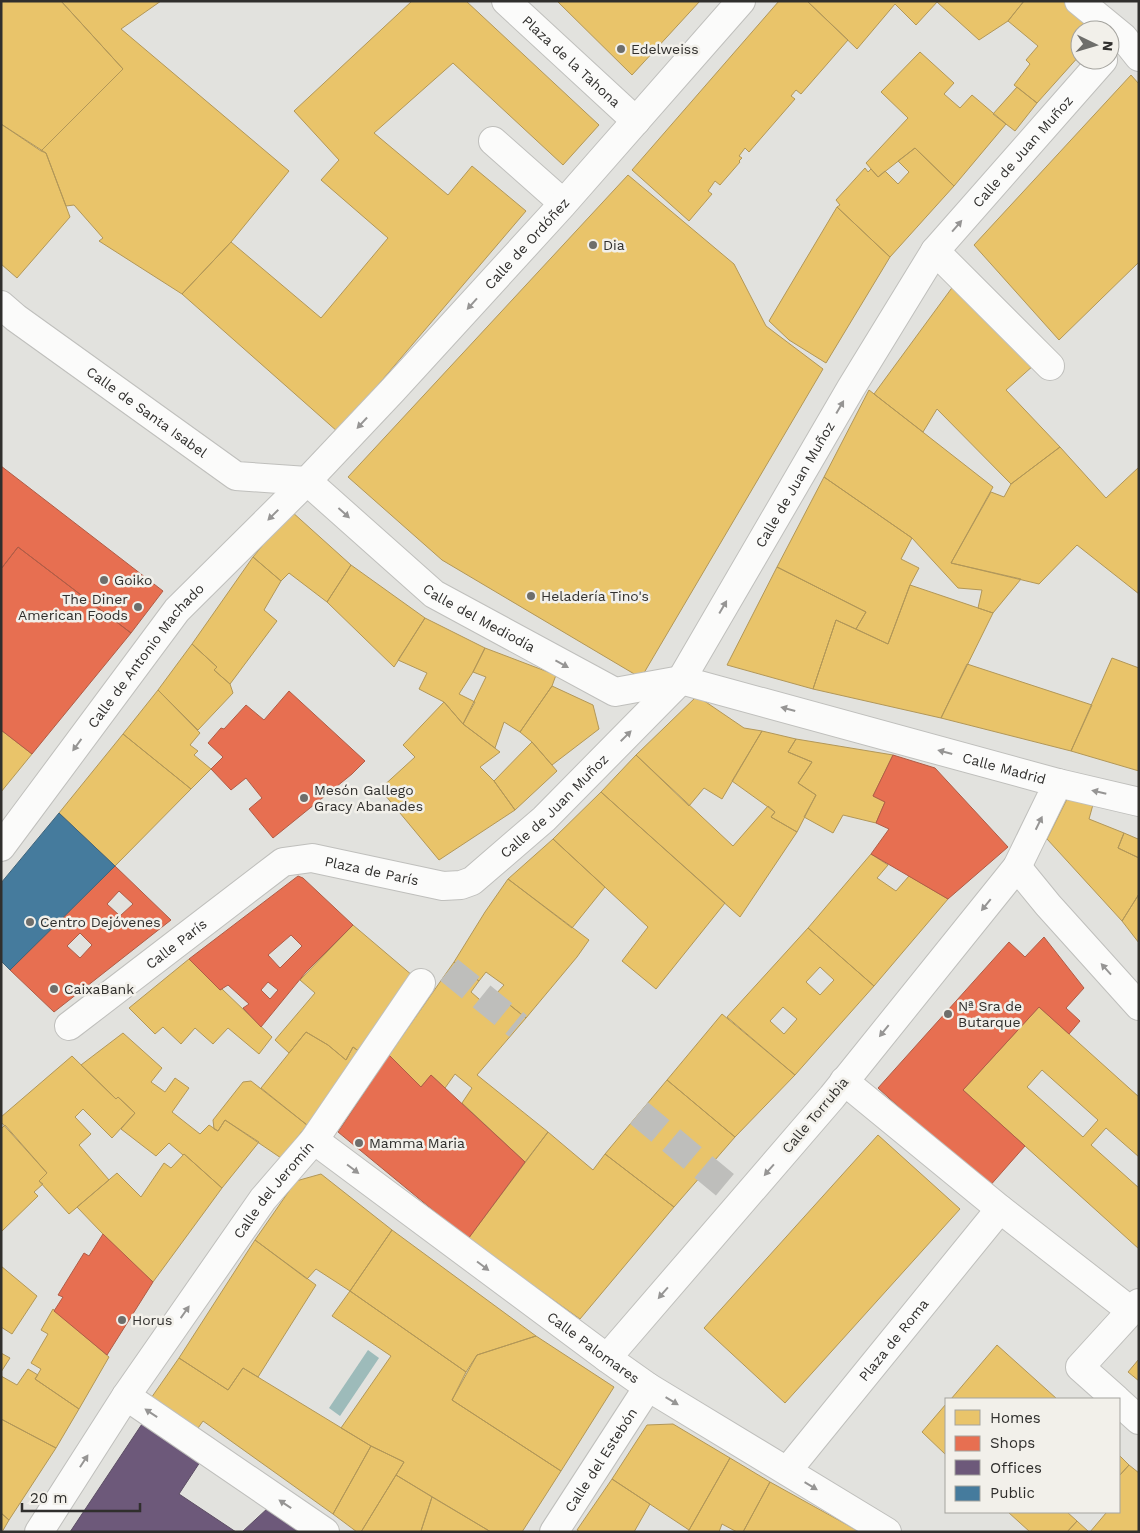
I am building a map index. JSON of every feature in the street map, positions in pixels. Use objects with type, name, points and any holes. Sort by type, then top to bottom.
[{"type":"street","name":"Plaza de la Tahona","points":[[506,1],[636,121]]},
{"type":"street","name":"Calle de Ordóñez","points":[[307,480],[399,384],[564,203],[741,1]]},
{"type":"street","points":[[1079,1],[1128,42]]},
{"type":"street","name":"Calle de Juan Muñoz","points":[[461,885],[472,880],[544,819],[681,680],[851,388],[935,251],[1094,70]]},
{"type":"street","points":[[493,141],[564,203]]},
{"type":"street","points":[[935,251],[1050,366]]},
{"type":"street","name":"Calle de Santa Isabel","points":[[1,305],[16,318],[236,476],[307,480]]},
{"type":"street","name":"Calle del Mediodía","points":[[307,480],[434,594],[615,692],[681,680]]},
{"type":"street","name":"Calle de Antonio Machado","points":[[1,847],[177,610],[307,480]]},
{"type":"street","name":"Calle Madrid","points":[[681,680],[1058,783],[1017,867]]},
{"type":"street","points":[[1058,783],[1139,802]]},
{"type":"street","name":"Plaza de París","points":[[283,862],[312,858],[443,886],[461,885]]},
{"type":"street","name":"Calle París","points":[[69,1026],[283,862]]},
{"type":"street","points":[[1017,867],[1048,905],[1139,1006]]},
{"type":"street","name":"Calle Torrubia","points":[[606,1358],[832,1097],[1017,867]]},
{"type":"street","name":"Calle del Jeromín","points":[[39,1532],[126,1396],[263,1199],[314,1140],[421,983]]},
{"type":"street","points":[[844,1080],[1000,1208],[1135,1307],[1080,1368],[1115,1398]]},
{"type":"street","name":"Calle Palomares","points":[[314,1140],[606,1358],[648,1387],[887,1532]]},
{"type":"street","name":"Plaza de Roma","points":[[787,1471],[1000,1208]]},
{"type":"street","name":"Calle del Estebón","points":[[554,1532],[648,1387]]},
{"type":"street","points":[[126,1396],[325,1532]]},
{"type":"street","points":[[1120,1403],[1139,1420]]},
{"type":"water","points":[[368,1350],[379,1358],[340,1416],[329,1408]]},
{"type":"building: Homes","points":[[1,1],[61,1],[123,69],[41,151],[1,124]]},
{"type":"building: Homes","points":[[61,1],[161,1],[121,29],[289,171],[231,242],[182,294],[99,241],[103,238],[74,205],[66,206],[46,153],[41,151],[123,69]]},
{"type":"building: Homes","points":[[412,1],[466,1],[599,125],[563,165],[453,63],[374,133],[448,195],[472,166],[526,211],[338,432],[182,294],[231,242],[321,318],[388,238],[321,180],[339,160],[294,111]]},
{"type":"building: Homes","points":[[557,1],[700,1],[632,75]]},
{"type":"building: Homes","points":[[779,1],[807,1],[848,40],[801,94],[796,90],[791,96],[795,99],[749,152],[745,148],[739,156],[742,158],[740,162],[720,185],[715,181],[708,191],[712,194],[689,221],[632,170]]},
{"type":"building: Homes","points":[[807,1],[938,1],[916,25],[895,4],[857,49]]},
{"type":"building: Homes","points":[[938,1],[1024,1],[1008,21],[979,40]]},
{"type":"building: Homes","points":[[1024,1],[1065,1],[1085,20],[1070,20],[1070,66],[1037,103],[1014,85],[1030,64],[1026,60],[1038,46],[1008,21]]},
{"type":"building: Homes","points":[[920,52],[954,83],[944,94],[960,108],[972,95],[1006,124],[954,186],[915,148],[878,177],[866,163],[908,118],[881,92]]},
{"type":"building: Homes","points":[[1131,75],[1139,84],[1139,262],[1059,340],[974,245]]},
{"type":"building: Homes","points":[[1017,87],[1037,103],[1015,131],[993,114]]},
{"type":"building: Homes","points":[[1,124],[46,153],[70,217],[17,278],[1,264]]},
{"type":"building: Homes","points":[[915,148],[954,186],[890,257],[837,207],[840,205],[836,200],[865,168],[868,172],[871,169],[878,177],[885,171],[898,184],[909,172],[898,161]]},
{"type":"building: Homes","points":[[628,175],[734,264],[766,326],[823,369],[641,678],[442,560],[348,477]]},
{"type":"building: Homes","points":[[837,207],[890,257],[826,363],[789,340],[769,321]]},
{"type":"building: Homes","points":[[954,285],[1034,365],[1006,390],[1060,447],[1011,484],[937,409],[923,432],[874,394]]},
{"type":"building: Homes","points":[[869,390],[993,487],[951,563],[1021,579],[993,613],[978,608],[982,590],[958,588],[912,538],[824,477]]},
{"type":"building: Homes","points":[[1060,447],[1106,498],[1139,467],[1139,594],[1077,545],[1039,584],[951,563],[991,492],[1004,497],[1011,484]]},
{"type":"building: Homes","points":[[824,477],[912,538],[901,559],[919,568],[910,585],[888,644],[856,629],[866,612],[777,567]]},
{"type":"building: Homes","points":[[291,511],[351,565],[327,602],[289,573],[281,581],[253,557]]},
{"type":"building: Homes","points":[[253,557],[281,581],[264,610],[277,621],[230,684],[214,670],[217,667],[192,644]]},
{"type":"building: Homes","points":[[351,565],[425,618],[394,667],[327,602]]},
{"type":"building: Homes","points":[[777,567],[866,612],[856,629],[836,620],[813,689],[727,665]]},
{"type":"building: Homes","points":[[910,585],[993,613],[941,718],[813,689],[836,620],[888,644]]},
{"type":"building: Homes","points":[[425,618],[485,648],[459,694],[475,702],[463,724],[444,702],[419,689],[427,673],[398,660]]},
{"type":"building: Homes","points":[[192,644],[217,667],[214,670],[230,684],[233,693],[198,730],[158,690]]},
{"type":"building: Homes","points":[[485,648],[556,675],[552,686],[520,732],[504,722],[495,748],[463,724],[486,677],[473,672]]},
{"type":"building: Homes","points":[[1112,658],[1139,668],[1139,771],[1071,751]]},
{"type":"building: Homes","points":[[967,664],[1092,705],[1071,751],[941,718]]},
{"type":"building: Homes","points":[[552,686],[593,705],[599,729],[552,765],[532,742],[520,732]]},
{"type":"building: Homes","points":[[158,690],[200,733],[190,745],[198,751],[194,755],[211,769],[191,789],[123,734]]},
{"type":"building: Homes","points":[[697,696],[744,728],[762,731],[722,799],[704,788],[689,806],[636,755]]},
{"type":"building: Homes","points":[[444,702],[463,724],[500,752],[480,767],[494,781],[515,810],[439,860],[380,789],[415,757],[403,745]]},
{"type":"building: Homes","points":[[1,730],[32,754],[1,792]]},
{"type":"building: Homes","points":[[762,731],[796,739],[788,752],[812,762],[798,783],[816,795],[797,832],[771,817],[775,812],[732,781]]},
{"type":"building: Homes","points":[[123,734],[191,789],[115,866],[59,813]]},
{"type":"building: Homes","points":[[796,739],[893,755],[873,796],[885,802],[876,823],[843,815],[833,833],[804,817],[816,795],[798,783],[812,762],[788,752]]},
{"type":"building: Homes","points":[[532,742],[557,771],[515,810],[494,781]]},
{"type":"building: Homes","points":[[636,755],[733,846],[768,806],[775,812],[771,817],[797,832],[740,917],[601,792]]},
{"type":"building: Homes","points":[[601,792],[725,903],[656,989],[622,961],[648,927],[553,839]]},
{"type":"building: Homes","points":[[1069,795],[1094,801],[1089,819],[1124,833],[1118,848],[1139,858],[1139,894],[1122,921],[1047,839]]},
{"type":"building: Homes","points":[[1124,833],[1138,839],[1139,837],[1139,858],[1118,848]]},
{"type":"building: Homes","points":[[553,839],[605,887],[572,928],[508,879]]},
{"type":"building: Homes","points":[[871,854],[888,865],[877,878],[896,891],[909,876],[948,899],[874,986],[808,928]]},
{"type":"building: Homes","points":[[508,879],[589,940],[526,1018],[496,994],[504,985],[486,972],[479,981],[454,962]]},
{"type":"building: Homes","points":[[1139,894],[1139,943],[1122,921]]},
{"type":"building: Homes","points":[[353,925],[413,976],[360,1052],[353,1047],[346,1060],[328,1045],[306,1032],[289,1053],[275,1040],[315,993],[300,980]]},
{"type":"building: Homes","points":[[808,928],[874,986],[795,1075],[727,1017]],"holes":[[[820,967],[834,980],[820,995],[806,982]],[[783,1007],[797,1019],[784,1034],[770,1021]]]},
{"type":"building: Homes","points":[[189,959],[272,1037],[259,1054],[228,1028],[213,1044],[195,1028],[181,1044],[163,1027],[155,1034],[129,1008]]},
{"type":"building: Homes","points":[[454,962],[479,981],[471,992],[487,1006],[496,994],[526,1018],[477,1075],[548,1132],[525,1162],[462,1103],[472,1088],[455,1074],[445,1088],[431,1075],[421,1087],[389,1055]]},
{"type":"building: Homes","points":[[1039,1007],[1139,1097],[1139,1157],[1106,1128],[1091,1145],[1139,1188],[1139,1249],[963,1090]],"holes":[[[1042,1070],[1098,1120],[1083,1137],[1027,1087]]]},
{"type":"building: Homes","points":[[722,1014],[795,1075],[735,1137],[667,1080]]},
{"type":"building: Homes","points":[[306,1032],[328,1045],[346,1060],[353,1047],[360,1052],[307,1125],[261,1088]]},
{"type":"building: Homes","points":[[123,1033],[162,1068],[151,1082],[165,1092],[175,1078],[189,1088],[172,1112],[200,1134],[209,1125],[218,1131],[225,1120],[259,1142],[222,1188],[169,1143],[156,1156],[121,1129],[135,1113],[118,1097],[116,1099],[81,1065]]},
{"type":"building: Homes","points":[[72,1056],[116,1099],[118,1097],[135,1113],[112,1138],[83,1109],[75,1117],[91,1134],[79,1145],[109,1180],[69,1214],[39,1181],[47,1173],[1,1122],[1,1117]]},
{"type":"building: Homes","points":[[667,1080],[735,1137],[674,1207],[605,1154]]},
{"type":"building: Homes","points":[[251,1081],[307,1125],[281,1158],[225,1120],[218,1131],[214,1129],[213,1120],[243,1082]]},
{"type":"building: Homes","points":[[5,1125],[47,1173],[39,1181],[43,1184],[34,1192],[38,1196],[1,1232],[1,1129]]},
{"type":"building: Homes","points":[[548,1132],[593,1170],[605,1154],[674,1207],[580,1319],[468,1239]]},
{"type":"building: Homes","points":[[878,1135],[960,1209],[785,1403],[704,1328]]},
{"type":"building: Homes","points":[[184,1154],[222,1188],[153,1282],[126,1258],[77,1207],[117,1173],[141,1197],[164,1163],[171,1168]]},
{"type":"building: Homes","points":[[321,1174],[392,1230],[350,1291],[316,1269],[307,1279],[255,1240],[296,1181]]},
{"type":"building: Homes","points":[[392,1230],[536,1336],[477,1355],[466,1372],[350,1291]]},
{"type":"building: Homes","points":[[255,1240],[316,1285],[258,1377],[243,1368],[228,1390],[179,1358]]},
{"type":"building: Homes","points":[[1,1266],[37,1296],[12,1334],[1,1327]]},
{"type":"building: Homes","points":[[350,1291],[466,1372],[452,1400],[561,1471],[522,1532],[491,1532],[396,1475],[404,1462],[371,1446],[341,1428],[391,1356],[332,1316]]},
{"type":"building: Homes","points":[[53,1309],[109,1357],[79,1409],[35,1379],[41,1369],[31,1363],[48,1334],[41,1330]]},
{"type":"building: Homes","points":[[536,1336],[614,1387],[561,1471],[452,1400],[477,1355]]},
{"type":"building: Homes","points":[[997,1345],[1056,1398],[952,1398]]},
{"type":"building: Homes","points":[[1,1353],[10,1358],[1,1372]]},
{"type":"building: Homes","points":[[179,1358],[228,1390],[243,1368],[371,1446],[333,1514],[203,1421],[196,1431],[149,1401]]},
{"type":"building: Homes","points":[[1139,1359],[1139,1381],[1128,1372]]},
{"type":"building: Homes","points":[[28,1369],[38,1375],[35,1379],[79,1409],[56,1448],[1,1419],[1,1376],[17,1385]]},
{"type":"building: Homes","points":[[945,1405],[945,1454],[922,1432]]},
{"type":"building: Homes","points":[[1,1419],[56,1448],[9,1520],[1,1513]]},
{"type":"building: Homes","points":[[673,1424],[730,1458],[689,1530],[612,1479],[647,1425]]},
{"type":"building: Homes","points":[[371,1446],[404,1462],[361,1532],[357,1532],[333,1514]]},
{"type":"building: Homes","points":[[1120,1456],[1129,1465],[1120,1475]]},
{"type":"building: Homes","points":[[730,1458],[770,1482],[743,1532],[737,1532],[722,1524],[719,1532],[688,1532]]},
{"type":"building: Homes","points":[[1129,1465],[1139,1473],[1139,1532],[1090,1532],[1106,1513],[1120,1513],[1120,1475]]},
{"type":"building: Homes","points":[[396,1475],[432,1497],[421,1531],[423,1532],[361,1532]]},
{"type":"building: Homes","points":[[612,1479],[650,1504],[634,1532],[580,1532],[577,1530]]},
{"type":"building: Homes","points":[[770,1482],[860,1532],[743,1532]]},
{"type":"building: Homes","points":[[432,1497],[491,1532],[421,1531]]},
{"type":"building: Homes","points":[[1,1513],[9,1520],[2,1532],[1,1532]]},
{"type":"building: Homes","points":[[1009,1513],[1068,1513],[1077,1521],[1067,1532],[1030,1532]]},
{"type":"building: Homes","points":[[1077,1521],[1089,1532],[1067,1532]]},
{"type":"building: Shops","points":[[1,466],[163,591],[131,633],[18,547],[1,569]]},
{"type":"building: Shops","points":[[18,547],[131,633],[32,754],[1,730],[1,569]]},
{"type":"building: Shops","points":[[289,691],[365,761],[352,774],[273,838],[249,809],[262,798],[246,778],[231,790],[211,769],[223,757],[208,743],[246,705],[264,720]]},
{"type":"building: Shops","points":[[893,755],[935,768],[1008,847],[948,899],[871,854],[889,829],[876,823],[885,802],[873,796]]},
{"type":"building: Shops","points":[[115,866],[171,920],[54,1012],[10,970]],"holes":[[[119,891],[133,904],[120,916],[107,904]],[[80,933],[92,945],[80,958],[67,946]]]},
{"type":"building: Shops","points":[[298,876],[303,878],[353,925],[306,972],[261,1027],[243,1008],[249,1004],[228,985],[220,990],[189,959]],"holes":[[[291,935],[302,946],[280,968],[268,955]],[[268,982],[278,990],[270,999],[261,990]]]},
{"type":"building: Shops","points":[[1044,937],[1084,988],[1066,1008],[1080,1021],[1069,1034],[1039,1007],[963,1090],[1025,1146],[988,1188],[878,1088],[1009,942],[1025,957]]},
{"type":"building: Shops","points":[[389,1055],[421,1087],[431,1075],[525,1162],[468,1239],[338,1132]]},
{"type":"building: Shops","points":[[103,1234],[153,1282],[107,1355],[54,1311],[63,1297],[58,1295],[84,1253],[89,1256]]},
{"type":"building: Offices","points":[[142,1424],[200,1462],[179,1494],[236,1532],[70,1532]]},
{"type":"building: Offices","points":[[269,1507],[306,1532],[242,1532]]},
{"type":"building: Public","name":"Centro Dejóvenes","points":[[59,813],[115,866],[10,970],[1,961],[1,883]]},
{"type":"tunnel","points":[[449,970],[518,1026]]},
{"type":"tunnel","points":[[639,1113],[743,1200]]},
{"type":"place","name":"Edelweiss","points":[[621,49]]},
{"type":"place","name":"Dia","points":[[593,245]]},
{"type":"place","name":"Goiko","points":[[104,580]]},
{"type":"place","name":"Heladería Tino's","points":[[531,596]]},
{"type":"place","name":"The Diner American Foods","points":[[138,607]]},
{"type":"place","name":"Mesón Gallego Gracy Abanades","points":[[304,798]]},
{"type":"place","name":"Centro Dejóvenes","points":[[30,922]]},
{"type":"place","name":"CaixaBank","points":[[54,989]]},
{"type":"place","name":"Nª Sra de Butarque","points":[[948,1014]]},
{"type":"place","name":"Mamma Maria","points":[[359,1143]]},
{"type":"place","name":"Horus","points":[[122,1320]]}]
